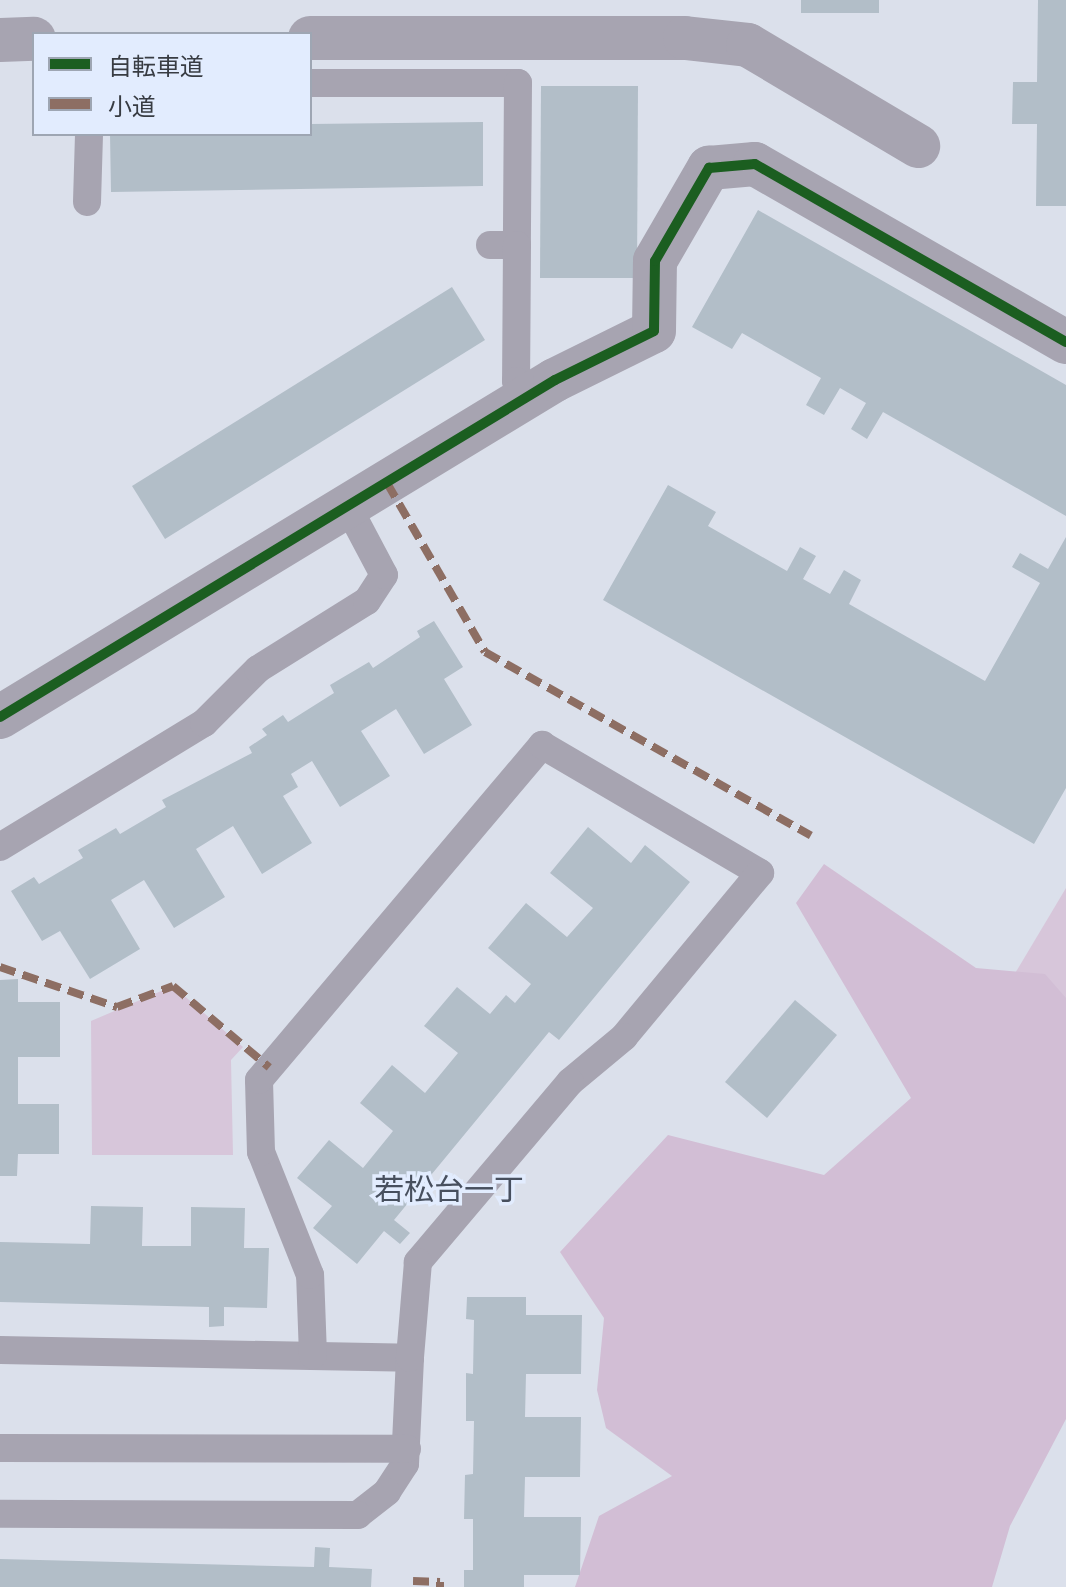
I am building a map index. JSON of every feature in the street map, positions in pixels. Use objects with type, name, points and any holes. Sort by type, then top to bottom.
[{"type":"street","points":[[312,38],[685,23],[748,45],[918,146]]},
{"type":"street","points":[[0,40],[32,39]]},
{"type":"street","points":[[11,701],[523,400],[654,331],[655,261],[709,168],[755,164],[1066,342]]},
{"type":"lane","points":[[312,83],[518,83],[504,245],[516,381],[523,400]]},
{"type":"lane","points":[[87,202],[89,136]]},
{"type":"lane","points":[[0,847],[204,723],[258,669],[367,601],[384,575],[347,505]]},
{"type":"lane","points":[[0,1514],[358,1515],[387,1492],[407,1449],[418,1262],[570,1082],[624,1037],[760,873],[542,745],[259,1080],[261,1152],[310,1275],[313,1355]]},
{"type":"lane","points":[[0,1350],[410,1358]]},
{"type":"lane","points":[[0,1448],[407,1449]]},
{"type":"shaded area","points":[[824,864],[976,968],[1045,974],[1066,998],[1066,1419],[1010,1526],[992,1587],[575,1587],[599,1516],[672,1476],[606,1428],[597,1390],[604,1318],[560,1252],[668,1135],[824,1175],[911,1098],[796,903]]},
{"type":"shaded area","points":[[1066,888],[1066,1006],[1014,975]]},
{"type":"shaded area","points":[[173,986],[243,1047],[231,1060],[233,1155],[92,1155],[91,1021]]},
{"type":"building","points":[[801,0],[879,0],[879,13],[801,13]]},
{"type":"building","points":[[1038,0],[1066,0],[1066,206],[1036,206],[1037,124],[1012,124],[1013,82],[1037,82]]},
{"type":"building","points":[[541,86],[638,86],[637,278],[540,278]]},
{"type":"building","points":[[483,122],[483,186],[111,192],[110,136],[312,136],[312,124]]},
{"type":"building","points":[[758,210],[1066,385],[1066,516],[883,412],[867,439],[851,429],[866,403],[840,388],[824,415],[806,405],[821,378],[742,333],[732,349],[692,327]]},
{"type":"building","points":[[452,287],[485,340],[165,539],[132,486]]},
{"type":"building","points":[[668,485],[716,512],[708,526],[787,571],[800,547],[816,556],[803,579],[830,594],[844,570],[861,580],[849,604],[985,681],[1040,583],[1012,567],[1020,553],[1048,569],[1066,537],[1066,788],[1034,844],[603,600]]},
{"type":"building","points":[[434,621],[463,667],[444,679],[472,725],[424,754],[396,709],[361,731],[390,776],[340,807],[312,761],[291,774],[298,787],[283,796],[312,843],[262,874],[233,826],[196,849],[225,897],[174,928],[144,880],[111,900],[140,949],[90,979],[60,931],[42,941],[11,891],[34,877],[39,884],[83,858],[78,850],[116,828],[120,834],[166,807],[162,800],[252,753],[249,747],[267,735],[262,729],[283,715],[288,722],[334,693],[330,685],[369,662],[373,668],[420,637],[417,631]]},
{"type":"building","points":[[588,827],[631,863],[645,845],[690,882],[559,1040],[549,1032],[394,1220],[410,1233],[400,1244],[384,1231],[357,1264],[313,1228],[332,1206],[297,1178],[329,1140],[363,1168],[393,1131],[360,1103],[392,1065],[425,1093],[458,1053],[424,1026],[457,987],[490,1014],[506,995],[515,1003],[531,984],[488,948],[526,903],[567,937],[593,908],[550,873]]},
{"type":"building","points":[[18,979],[18,1002],[60,1002],[60,1057],[18,1057],[18,1104],[59,1104],[59,1154],[18,1154],[17,1176],[0,1176],[0,980]]},
{"type":"building","points":[[795,1000],[837,1035],[767,1118],[725,1082]]},
{"type":"building","points":[[91,1206],[143,1207],[142,1246],[191,1246],[191,1207],[245,1208],[244,1248],[269,1248],[267,1308],[224,1307],[224,1326],[209,1327],[209,1307],[0,1302],[0,1242],[90,1244]]},
{"type":"building","points":[[467,1297],[526,1297],[526,1315],[582,1315],[581,1374],[526,1374],[525,1417],[581,1417],[580,1477],[525,1477],[524,1517],[581,1517],[580,1575],[524,1575],[524,1587],[464,1587],[464,1570],[473,1570],[473,1519],[464,1519],[465,1475],[473,1474],[474,1421],[466,1421],[466,1373],[473,1374],[474,1320],[466,1319]]},
{"type":"building","points":[[315,1547],[330,1548],[329,1567],[372,1569],[371,1587],[0,1587],[0,1559],[314,1567]]},
{"type":"marked path","points":[[387,483],[485,652],[811,836]]},
{"type":"marked path","points":[[0,967],[117,1007],[173,986],[269,1067]]},
{"type":"marked path","points":[[413,1581],[440,1582],[440,1587]]},
{"type":"cycle path","points":[[0,717],[555,380],[654,331],[655,261],[709,168],[755,164],[1066,342]]},
{"type":"district","name":"若松台一丁","points":[[449,1189]]}]
